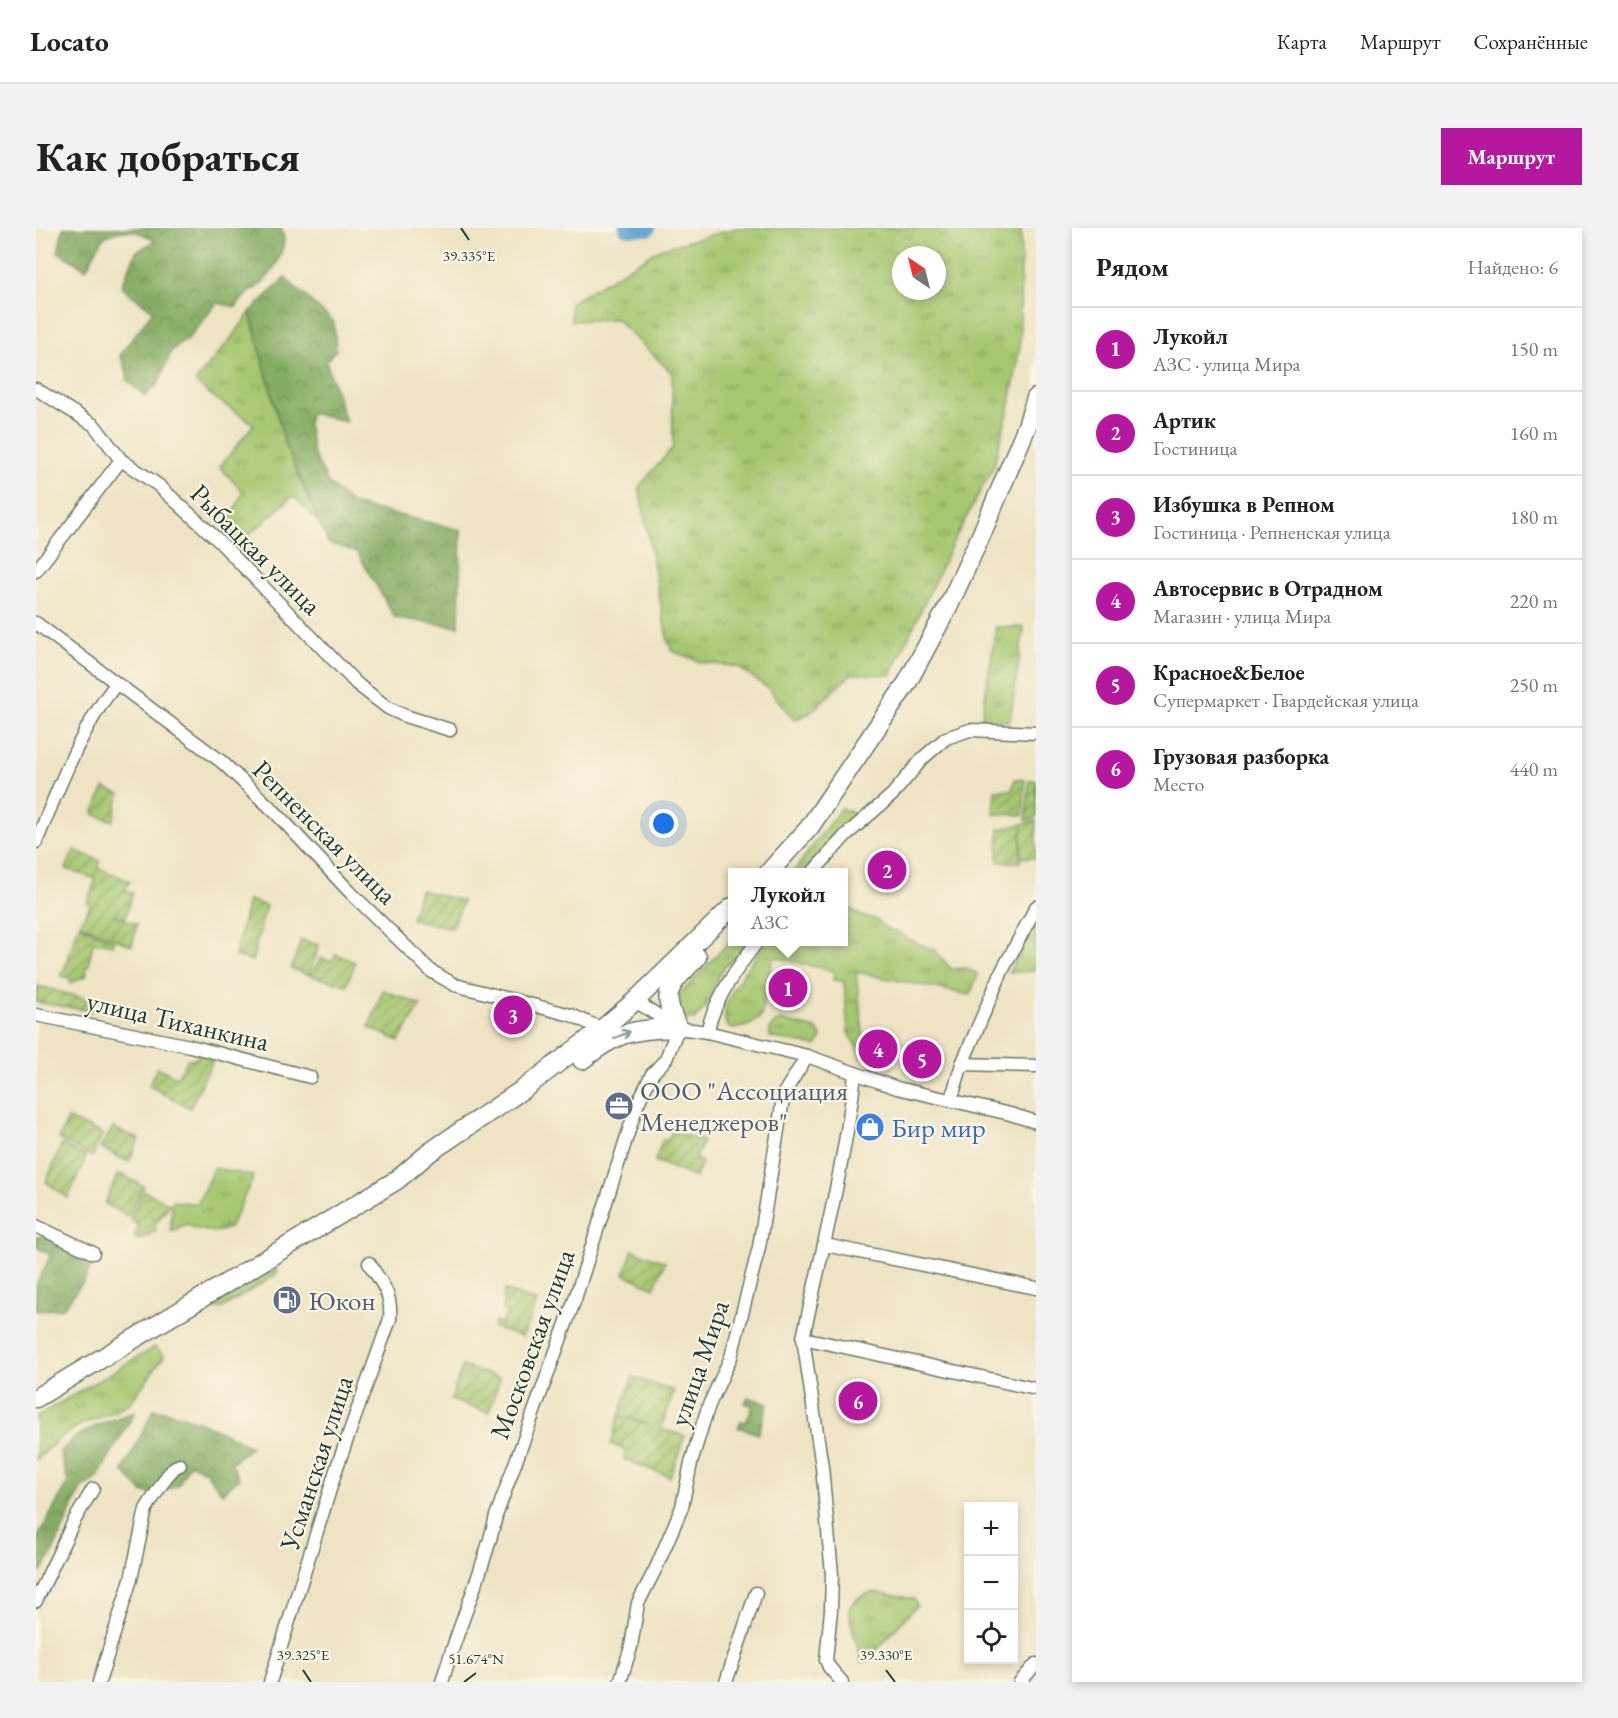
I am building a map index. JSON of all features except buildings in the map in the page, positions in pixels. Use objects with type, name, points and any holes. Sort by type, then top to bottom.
[{"type":"highway","points":[[773,868],[809,828],[907,683],[949,605],[982,533],[1027,426],[1036,398]]},
{"type":"highway","points":[[36,1398],[397,1180],[430,1152],[525,1088],[602,1029],[728,911]]},
{"type":"highway","points":[[397,1180],[420,1172],[466,1144],[520,1107],[591,1053],[620,1035],[633,1030],[678,1028],[667,1002],[671,989],[676,980],[728,922]]},
{"type":"street","name":"Рыбацкая улица","points":[[36,389],[94,425],[121,460],[158,485],[219,541],[357,684],[388,708],[405,716],[450,730]]},
{"type":"street","points":[[36,571],[121,460]]},
{"type":"street","name":"Репненская улица","points":[[36,622],[222,762],[276,813],[350,892],[431,971],[444,980],[461,987],[571,1016],[602,1029]]},
{"type":"street","points":[[36,842],[76,750],[103,700],[116,684]]},
{"type":"street","points":[[817,868],[846,835],[892,795],[932,748],[946,738],[970,730],[1036,733]]},
{"type":"street","points":[[951,1100],[962,1064],[1002,971],[1036,907]]},
{"type":"street","points":[[707,1032],[711,1015],[725,989],[754,946]]},
{"type":"street","points":[[634,1001],[678,1028],[707,1032],[807,1056],[897,1088],[1036,1122]]},
{"type":"street","name":"улица Тиханкина","points":[[36,1015],[190,1046],[310,1077]]},
{"type":"street","name":"Московская улица","points":[[442,1682],[452,1646],[489,1548],[496,1516],[575,1299],[637,1105],[652,1074],[666,1059],[678,1028]]},
{"type":"street","name":"улица Мира","points":[[620,1682],[631,1647],[638,1603],[657,1568],[682,1507],[691,1463],[703,1423],[731,1357],[759,1247],[784,1093],[807,1056]]},
{"type":"street","points":[[962,1064],[1036,1066]]},
{"type":"street","points":[[842,1682],[826,1660],[832,1574],[822,1467],[803,1338],[825,1245],[848,1125],[855,1074]]},
{"type":"street","points":[[36,1226],[93,1253]]},
{"type":"street","points":[[825,1245],[1036,1288]]},
{"type":"street","name":"Усманская улица","points":[[270,1682],[340,1457],[390,1319],[391,1303],[369,1263]]},
{"type":"street","points":[[803,1338],[1036,1389]]},
{"type":"street","points":[[99,1682],[131,1579],[146,1509],[167,1476],[180,1465]]},
{"type":"street","points":[[36,1601],[74,1521],[93,1489]]},
{"type":"street","points":[[726,1682],[756,1593]]},
{"type":"street","points":[[1020,1682],[1036,1664]]},
{"type":"green space","points":[[63,228],[281,228],[284,241],[277,263],[264,281],[236,307],[217,303],[187,340],[172,350],[158,384],[145,396],[128,381],[120,355],[153,311],[121,287],[136,252],[155,241],[143,234],[131,231],[112,233],[103,239],[86,269],[58,252]]},
{"type":"green space","points":[[736,228],[1021,228],[1020,347],[1010,404],[993,468],[952,544],[891,675],[851,674],[810,713],[794,720],[770,690],[738,667],[700,662],[672,651],[667,638],[639,487],[673,447],[672,373],[616,319],[571,321],[570,303],[660,249]]},
{"type":"green space","points":[[285,278],[334,322],[336,350],[326,361],[346,422],[311,413],[308,423],[313,453],[328,483],[352,504],[461,530],[459,627],[395,618],[357,552],[328,543],[285,444],[250,312]]},
{"type":"green space","points":[[250,313],[285,444],[318,521],[293,496],[233,549],[222,537],[243,492],[220,467],[254,424],[195,382]]},
{"type":"green space","points":[[996,627],[1024,627],[1010,721],[981,721]]},
{"type":"green space","points":[[1015,779],[1025,780],[1023,815],[994,814],[995,790],[1012,790]]},
{"type":"green space","points":[[1029,780],[1036,780],[1036,818],[1026,820]]},
{"type":"green space","points":[[104,788],[120,794],[113,821],[93,814]]},
{"type":"green space","points":[[841,808],[847,812],[849,810],[856,816],[808,868],[796,868]]},
{"type":"green space","points":[[1036,821],[1036,858],[1021,858],[1022,825],[1020,862],[998,862],[999,829]]},
{"type":"green space","points":[[74,850],[100,861],[99,868],[130,881],[125,890],[133,893],[125,918],[114,915],[137,924],[132,946],[80,924],[90,905],[87,903],[96,879],[66,869]]},
{"type":"green space","points":[[420,890],[463,901],[452,928],[411,919]]},
{"type":"green space","points":[[248,900],[266,906],[252,961],[235,956]]},
{"type":"green space","points":[[848,907],[936,951],[951,969],[965,968],[978,974],[970,995],[856,972],[865,1049],[865,1057],[862,1057],[848,1032],[844,982],[833,980],[834,971],[773,957],[761,1016],[748,1026],[731,1029],[725,1021],[725,1011],[735,986],[763,946],[848,946]]},
{"type":"green space","points":[[1036,918],[1036,971],[1009,972]]},
{"type":"green space","points":[[79,925],[114,941],[113,945],[93,942],[88,967],[85,967],[86,976],[70,983],[70,978],[61,976]]},
{"type":"green space","points":[[301,940],[319,945],[310,975],[291,969]]},
{"type":"green space","points":[[728,943],[728,946],[745,946],[724,967],[706,1006],[694,1020],[686,1020],[680,1013],[678,996]]},
{"type":"green space","points":[[336,954],[355,962],[347,985],[312,976],[320,958],[332,961]]},
{"type":"green space","points":[[38,986],[92,1000],[92,1011],[36,1002]]},
{"type":"green space","points":[[383,990],[421,1005],[399,1041],[369,1027]]},
{"type":"green space","points":[[783,1021],[817,1029],[822,1038],[816,1046],[770,1037],[770,1028],[776,1022]]},
{"type":"green space","points":[[198,1054],[214,1058],[190,1108],[149,1086],[157,1067],[177,1077],[188,1059],[196,1059]]},
{"type":"green space","points":[[68,1119],[103,1134],[92,1157],[59,1139]]},
{"type":"green space","points":[[113,1128],[139,1139],[129,1162],[100,1148]]},
{"type":"green space","points":[[672,1131],[703,1141],[696,1159],[702,1162],[696,1178],[655,1161],[663,1139],[668,1140]]},
{"type":"green space","points":[[62,1144],[86,1157],[68,1198],[46,1182]]},
{"type":"green space","points":[[214,1168],[254,1176],[230,1227],[219,1231],[208,1231],[186,1224],[171,1231],[172,1201],[197,1204]]},
{"type":"green space","points":[[118,1173],[144,1186],[128,1216],[105,1204]]},
{"type":"green space","points":[[144,1191],[170,1204],[154,1226],[156,1230],[139,1241],[134,1236],[139,1226],[130,1219]]},
{"type":"green space","points":[[45,1236],[90,1267],[85,1280],[63,1308],[36,1311],[36,1285],[50,1257],[48,1253],[36,1247],[36,1237]]},
{"type":"green space","points":[[633,1250],[665,1262],[654,1288],[624,1274]]},
{"type":"green space","points":[[275,1269],[278,1271],[274,1276],[222,1308],[210,1308]]},
{"type":"green space","points":[[505,1290],[537,1302],[522,1337],[493,1327],[495,1322],[501,1324],[507,1313],[502,1309]]},
{"type":"green space","points":[[155,1347],[164,1356],[131,1402],[118,1410],[80,1425],[60,1438],[36,1460],[36,1417]]},
{"type":"green space","points":[[462,1366],[500,1378],[489,1413],[451,1400]]},
{"type":"green space","points":[[633,1377],[674,1391],[661,1429],[685,1436],[670,1477],[624,1459],[626,1450],[611,1444],[619,1416],[649,1425],[619,1415]]},
{"type":"green space","points":[[748,1397],[768,1404],[758,1434],[738,1427],[741,1421],[746,1422],[753,1406],[745,1403]]},
{"type":"green space","points":[[154,1409],[181,1415],[204,1424],[251,1447],[231,1463],[239,1478],[222,1493],[205,1471],[190,1463],[178,1485],[154,1495],[142,1492],[123,1471]]},
{"type":"green space","points":[[135,1412],[98,1477],[80,1491],[52,1554],[42,1571],[36,1573],[36,1541],[68,1482],[60,1452],[85,1432]]},
{"type":"green space","points":[[875,1592],[914,1599],[917,1605],[868,1660],[862,1662],[849,1610],[859,1597]]},
{"type":"waterway","points":[[627,228],[648,228]]},
{"type":"place","name":"Артик","points":[[887,870]]},
{"type":"place","name":"Лукойл","points":[[788,988]]},
{"type":"place","name":"Избушка в Репном","points":[[513,1015]]},
{"type":"place","name":"Автосервис в Отрадном","points":[[878,1049]]},
{"type":"place","name":"Красное&Белое","points":[[922,1059]]},
{"type":"place","name":"ООО \"Ассоциация Менеджеров\"","points":[[619,1106]]},
{"type":"place","name":"Бир мир","points":[[870,1127]]},
{"type":"place","name":"Юкон","points":[[287,1300]]},
{"type":"place","name":"Грузовая разборка","points":[[858,1401]]}]
